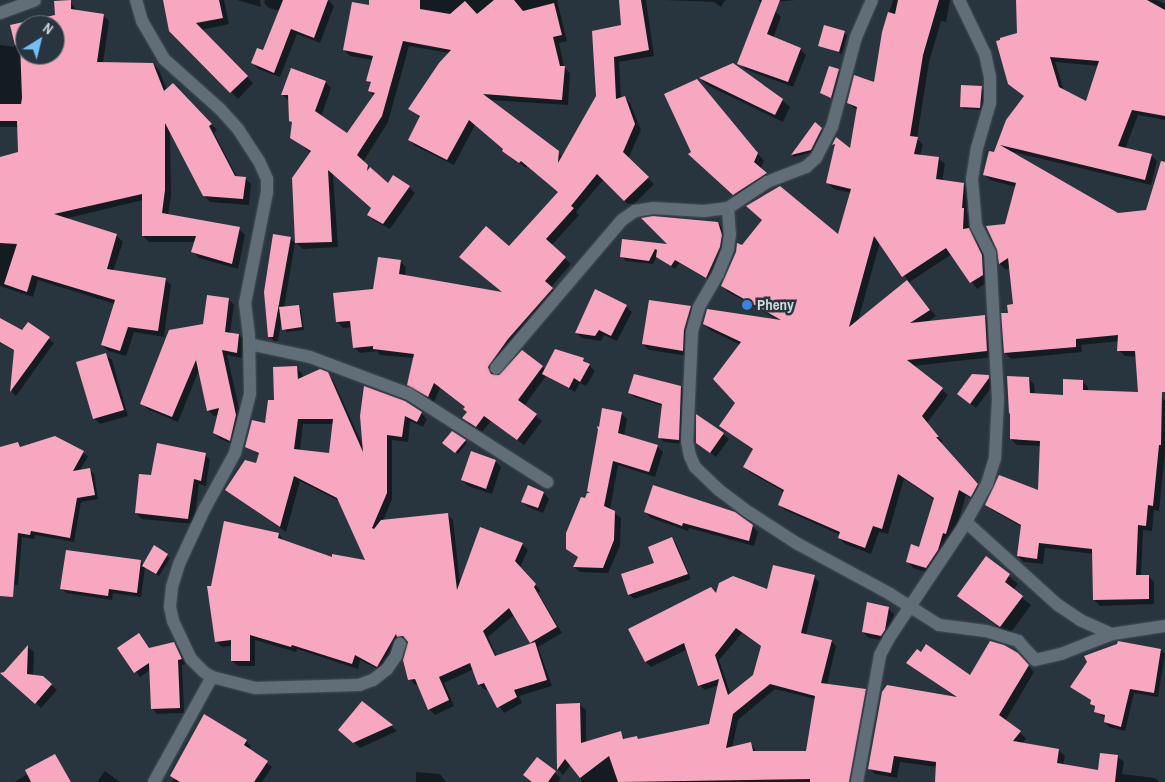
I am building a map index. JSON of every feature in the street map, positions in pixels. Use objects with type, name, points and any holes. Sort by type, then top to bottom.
[{"type":"street","points":[[0,13],[35,0]]},
{"type":"street","points":[[136,0],[142,21],[164,59],[220,109],[238,129],[259,161],[266,179],[267,192],[247,286],[250,394],[235,453],[187,544],[172,587],[170,607],[179,633],[192,659],[212,676],[255,688],[359,685],[372,680],[387,669],[396,656],[400,644]]},
{"type":"street","points":[[496,368],[622,220],[635,211],[653,208],[704,211],[728,208],[767,182],[806,167],[816,158],[832,127],[856,37],[872,0]]},
{"type":"street","points":[[857,782],[880,655],[966,522],[987,484],[995,458],[998,399],[990,253],[976,225],[972,179],[977,148],[990,103],[990,77],[985,54],[959,0]]},
{"type":"street","points":[[728,208],[730,234],[728,249],[694,320],[687,440],[690,456],[695,467],[719,490],[798,544],[857,575],[939,625],[986,631],[1018,641],[1035,660],[1061,654],[1112,634],[1165,626]]},
{"type":"street","points":[[249,344],[310,357],[409,394],[547,482]]},
{"type":"street","points":[[966,522],[1058,605],[1080,620],[1112,634]]},
{"type":"street","points":[[154,782],[212,676]]},
{"type":"building","points":[[71,0],[71,9],[104,14],[97,62],[153,63],[164,91],[173,83],[212,124],[209,126],[235,176],[246,177],[243,199],[203,196],[165,123],[165,190],[162,213],[240,227],[232,264],[191,252],[196,236],[142,236],[142,194],[54,214],[117,234],[107,269],[166,278],[158,331],[128,327],[120,351],[101,345],[115,300],[32,275],[27,292],[4,284],[17,244],[0,243],[0,157],[18,152],[17,121],[0,121],[0,104],[21,104],[21,65],[65,65],[65,15],[55,15],[54,1]]},
{"type":"building","points":[[163,0],[219,0],[223,18],[196,23],[248,76],[230,93],[169,31]]},
{"type":"building","points":[[283,0],[328,0],[314,38],[291,29],[274,73],[251,63],[257,48],[263,50]]},
{"type":"building","points":[[369,0],[420,0],[420,9],[450,14],[465,1],[477,14],[494,0],[514,0],[523,11],[554,3],[562,35],[553,37],[560,66],[565,66],[562,100],[483,94],[559,151],[558,163],[596,96],[592,31],[621,25],[619,0],[641,0],[649,50],[614,57],[616,99],[625,96],[635,124],[623,152],[649,177],[624,201],[597,174],[571,206],[574,208],[546,239],[566,257],[545,281],[553,288],[508,339],[488,367],[491,374],[499,375],[522,350],[543,366],[518,400],[537,414],[517,440],[484,416],[476,427],[462,418],[467,412],[463,409],[465,407],[434,383],[428,397],[407,385],[414,354],[373,349],[373,346],[353,348],[350,321],[336,322],[333,293],[373,289],[378,257],[401,260],[399,274],[502,292],[459,257],[486,226],[509,246],[558,192],[521,161],[519,163],[502,151],[503,149],[469,120],[447,160],[408,140],[420,116],[408,109],[439,63],[451,50],[403,41],[382,116],[357,155],[368,165],[367,171],[370,167],[388,183],[393,175],[410,186],[383,224],[367,215],[371,208],[328,170],[332,242],[295,243],[292,178],[311,151],[290,138],[292,122],[289,121],[288,95],[281,95],[291,68],[326,81],[315,111],[347,133],[375,93],[368,91],[371,82],[366,81],[373,56],[343,50],[352,2],[369,5]]},
{"type":"building","points":[[762,0],[780,0],[767,34],[801,48],[788,82],[737,64]]},
{"type":"building","points":[[898,0],[939,0],[923,55],[910,136],[918,137],[914,154],[939,157],[936,179],[964,183],[963,229],[969,228],[982,255],[983,275],[970,283],[946,248],[902,277],[874,236],[849,327],[907,280],[930,310],[910,323],[985,315],[987,351],[907,360],[943,388],[922,416],[939,437],[936,437],[978,484],[971,497],[959,490],[946,534],[943,533],[938,550],[926,568],[906,562],[911,544],[919,547],[934,498],[898,474],[882,529],[873,526],[865,548],[838,538],[840,532],[778,505],[784,490],[743,467],[753,449],[719,426],[735,403],[713,379],[741,342],[703,324],[707,309],[781,320],[721,286],[736,252],[737,243],[742,245],[762,220],[746,206],[780,186],[838,234],[851,189],[826,183],[835,144],[832,145],[836,137],[850,148],[857,107],[847,103],[854,75],[874,82],[882,32],[888,12],[895,14]]},
{"type":"building","points":[[1016,0],[1147,0],[1165,10],[1165,116],[1132,110],[1118,146],[1152,154],[1145,180],[1000,145],[1118,213],[1146,210],[1161,161],[1165,162],[1165,392],[1162,392],[1161,445],[1159,445],[1153,506],[1148,505],[1146,526],[1138,525],[1136,575],[1149,575],[1149,599],[1093,600],[1092,549],[1039,543],[1037,559],[1017,556],[1021,525],[985,505],[999,475],[1038,490],[1040,441],[1010,439],[1007,376],[1029,377],[1030,393],[1063,395],[1063,379],[1083,380],[1083,390],[1138,392],[1135,351],[1117,351],[1118,335],[1076,339],[1076,347],[1004,353],[1001,313],[1008,313],[1007,305],[1013,304],[1008,258],[999,264],[997,250],[986,226],[1005,224],[1016,183],[983,175],[989,151],[994,152],[1006,120],[1024,96],[1008,84],[996,41],[1017,33]],"holes":[[[1050,57],[1099,61],[1086,101],[1059,87]]]},
{"type":"building","points":[[15,24],[15,45],[10,25]]},
{"type":"building","points":[[824,25],[845,31],[839,52],[818,46]]},
{"type":"building","points":[[733,63],[783,99],[775,115],[699,78]]},
{"type":"building","points":[[829,66],[839,69],[831,98],[820,93]]},
{"type":"building","points":[[697,79],[758,153],[754,162],[767,173],[733,195],[688,154],[691,152],[664,94]]},
{"type":"building","points":[[961,85],[982,86],[980,108],[960,107]]},
{"type":"building","points":[[815,122],[822,128],[811,150],[791,155]]},
{"type":"building","points":[[653,216],[718,222],[722,235],[720,247],[706,278],[675,260],[671,266],[656,257],[657,250],[655,249],[649,261],[620,257],[622,239],[667,244],[641,218]]},
{"type":"building","points":[[273,234],[291,237],[273,337],[268,337],[264,292]]},
{"type":"building","points":[[595,289],[627,305],[611,336],[599,330],[595,336],[575,333]]},
{"type":"building","points":[[207,295],[229,298],[225,332],[239,334],[237,353],[222,350],[236,415],[230,441],[213,433],[219,408],[207,411],[196,360],[172,417],[140,404],[169,330],[203,324]]},
{"type":"building","points":[[649,300],[691,306],[684,330],[683,351],[642,344]]},
{"type":"building","points":[[299,305],[302,327],[282,330],[279,307]]},
{"type":"building","points":[[0,318],[22,330],[28,322],[50,337],[10,392],[14,350],[0,342]]},
{"type":"building","points":[[555,349],[584,358],[583,361],[590,364],[580,382],[574,378],[569,388],[542,374]]},
{"type":"building","points":[[106,353],[124,410],[93,419],[76,362]]},
{"type":"building","points":[[297,366],[298,379],[320,369],[328,372],[363,452],[360,416],[364,386],[405,401],[422,412],[417,422],[405,416],[402,437],[387,435],[387,493],[372,528],[374,529],[381,520],[448,513],[457,590],[480,527],[523,543],[515,561],[536,584],[534,587],[557,627],[530,643],[509,608],[483,631],[495,656],[535,642],[547,680],[514,690],[517,697],[497,708],[484,683],[478,685],[470,663],[439,677],[449,700],[428,710],[415,679],[408,680],[403,660],[408,642],[403,636],[397,637],[396,634],[377,667],[355,655],[352,664],[292,645],[291,647],[250,635],[250,661],[231,661],[231,640],[215,642],[207,586],[211,586],[224,521],[279,533],[278,538],[332,557],[332,554],[365,560],[337,498],[294,476],[280,527],[225,490],[245,460],[256,463],[259,453],[245,447],[252,420],[265,423],[268,400],[274,400],[273,367]],"holes":[[[298,419],[333,419],[329,453],[294,449]]]},
{"type":"building","points":[[634,374],[681,386],[679,440],[658,438],[662,404],[628,393]]},
{"type":"building","points":[[972,374],[989,375],[989,378],[970,404],[957,394]]},
{"type":"building","points":[[602,408],[622,412],[618,433],[658,445],[649,472],[613,461],[604,506],[615,511],[614,540],[603,568],[573,567],[578,557],[566,549],[566,533],[581,497],[585,498],[587,493],[590,493],[587,491],[598,430],[597,426],[599,427]]},
{"type":"building","points":[[696,414],[724,433],[710,453],[696,443]]},
{"type":"building","points":[[452,431],[466,440],[455,453],[442,443]]},
{"type":"building","points":[[55,436],[84,451],[73,471],[90,468],[95,495],[77,498],[70,538],[31,531],[30,535],[18,533],[13,597],[0,596],[0,447],[18,442],[20,447]]},
{"type":"building","points":[[157,443],[206,453],[201,481],[194,479],[188,519],[135,513],[139,474],[151,475]]},
{"type":"building","points":[[471,451],[496,460],[486,489],[461,480]]},
{"type":"building","points":[[528,485],[544,492],[538,508],[521,502]]},
{"type":"building","points":[[653,485],[735,512],[753,525],[749,541],[683,523],[682,526],[644,512]]},
{"type":"building","points":[[672,537],[688,574],[628,595],[621,574],[654,563],[648,547]]},
{"type":"building","points":[[154,545],[168,554],[156,574],[142,566]]},
{"type":"building","points":[[66,550],[141,560],[137,593],[109,589],[108,596],[60,589]]},
{"type":"building","points":[[986,556],[1010,574],[1005,582],[1023,596],[1000,627],[957,596]]},
{"type":"building","points":[[773,565],[815,575],[801,633],[832,640],[821,683],[866,689],[849,782],[810,782],[810,779],[618,782],[609,756],[580,778],[565,759],[557,770],[556,704],[580,703],[581,743],[621,731],[623,739],[637,736],[638,739],[709,724],[719,679],[698,686],[684,643],[645,662],[628,629],[711,587],[716,593],[719,583],[733,576],[767,589]],"holes":[[[736,628],[761,646],[753,675],[728,695],[715,655]],[[770,684],[815,696],[806,751],[753,751],[751,742],[726,748],[733,714]]]},
{"type":"building","points":[[867,602],[889,607],[885,630],[881,636],[862,632]]},
{"type":"building","points":[[139,633],[149,648],[174,642],[182,659],[178,660],[180,708],[151,709],[149,663],[134,673],[117,648]]},
{"type":"building","points":[[990,641],[1004,645],[1018,653],[1029,665],[999,715],[1021,731],[1013,741],[1059,749],[1057,763],[1098,770],[1100,753],[1118,755],[1115,782],[935,782],[936,762],[894,756],[891,773],[868,769],[882,692],[887,685],[957,697],[906,663],[917,649],[921,652],[926,644],[970,675]]},
{"type":"building","points":[[1118,641],[1161,649],[1154,693],[1130,689],[1121,727],[1104,722],[1105,715],[1094,712],[1095,706],[1090,704],[1091,700],[1070,687],[1087,662],[1084,656],[1117,644]]},
{"type":"building","points":[[28,645],[27,674],[43,676],[52,684],[35,704],[0,673],[4,672]]},
{"type":"building","points":[[362,701],[393,725],[353,743],[338,730]]},
{"type":"building","points":[[204,714],[247,740],[244,745],[268,761],[254,782],[180,782],[170,776]]},
{"type":"building","points":[[55,754],[71,782],[31,782],[25,770]]},
{"type":"building","points":[[537,757],[556,771],[548,782],[532,782],[523,775]]},
{"type":"place","name":"Pheny","points":[[747,305]]}]
